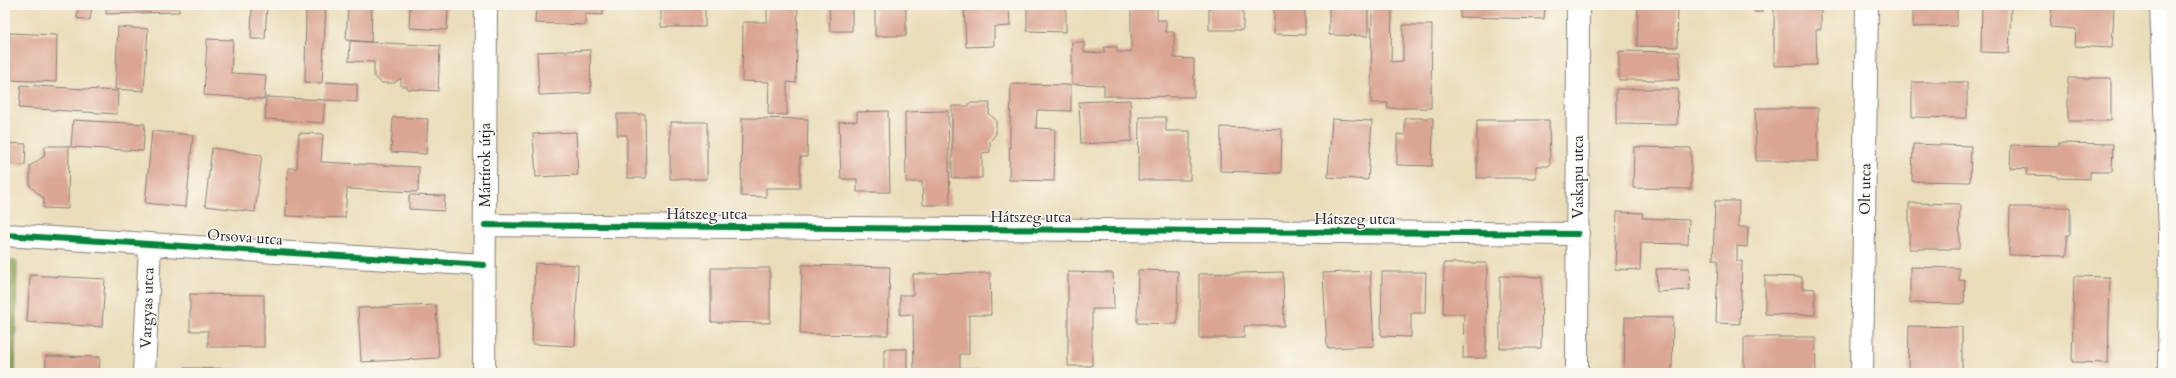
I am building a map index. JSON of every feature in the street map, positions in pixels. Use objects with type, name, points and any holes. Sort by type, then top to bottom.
[{"type":"street","name":"Mártírok útja","points":[[484,373],[486,5]]},
{"type":"street","name":"Vaskapu utca","points":[[1578,5],[1578,373]]},
{"type":"street","name":"Olt utca","points":[[1862,373],[1867,5]]},
{"type":"street","points":[[2161,5],[2170,233],[2169,373]]},
{"type":"street","name":"Hátszeg utca","points":[[485,226],[1578,234]]},
{"type":"street","name":"Orsova utca","points":[[5,235],[484,265]]},
{"type":"street","name":"Vargyas utca","points":[[144,373],[150,244]]},
{"type":"green space","points":[[5,260],[17,261],[15,373],[5,373]]},
{"type":"building","points":[[78,5],[92,5],[90,20],[77,18]]},
{"type":"building","points":[[106,5],[179,5],[179,12],[106,14]]},
{"type":"building","points":[[252,5],[267,5],[265,39],[251,39]]},
{"type":"building","points":[[306,5],[326,5],[322,83],[305,82]]},
{"type":"building","points":[[348,5],[372,5],[371,42],[346,40]]},
{"type":"building","points":[[410,5],[448,5],[447,30],[409,28]]},
{"type":"building","points":[[536,5],[603,5],[603,15],[585,14],[585,25],[535,23]]},
{"type":"building","points":[[661,5],[705,5],[705,27],[661,27]]},
{"type":"building","points":[[767,5],[798,5],[796,83],[787,82],[787,115],[768,114],[769,82],[742,81],[743,22],[767,22]]},
{"type":"building","points":[[829,5],[852,5],[852,31],[830,31]]},
{"type":"building","points":[[875,5],[906,5],[906,36],[875,36]]},
{"type":"building","points":[[964,5],[1009,5],[1010,26],[994,27],[994,46],[966,47]]},
{"type":"building","points":[[1027,5],[1066,5],[1066,32],[1027,31]]},
{"type":"building","points":[[1131,5],[1157,5],[1157,20],[1166,20],[1166,32],[1174,32],[1174,58],[1194,59],[1194,97],[1104,96],[1104,85],[1072,84],[1072,42],[1084,42],[1084,52],[1104,53],[1104,47],[1117,47],[1117,52],[1131,52]]},
{"type":"building","points":[[1209,5],[1243,5],[1243,30],[1209,30]]},
{"type":"building","points":[[1274,5],[1305,5],[1305,35],[1274,34]]},
{"type":"building","points":[[1329,5],[1368,5],[1368,36],[1329,35]]},
{"type":"building","points":[[1372,5],[1392,5],[1391,62],[1403,61],[1403,25],[1432,25],[1431,108],[1387,108],[1388,103],[1371,103]]},
{"type":"building","points":[[1460,5],[1545,5],[1544,19],[1460,17]]},
{"type":"building","points":[[1638,5],[1678,5],[1677,47],[1637,46]]},
{"type":"building","points":[[1754,5],[1762,5],[1762,12],[1754,12]]},
{"type":"building","points":[[1774,5],[1821,5],[1821,29],[1816,29],[1817,65],[1774,66]]},
{"type":"building","points":[[1913,5],[1957,5],[1957,26],[1913,27]]},
{"type":"building","points":[[1982,5],[2011,5],[2009,53],[1981,52]]},
{"type":"building","points":[[2052,5],[2114,5],[2112,48],[2075,46],[2076,29],[2050,27]]},
{"type":"building","points":[[118,27],[148,29],[144,91],[115,89]]},
{"type":"building","points":[[9,33],[57,35],[56,82],[8,80]]},
{"type":"building","points":[[207,39],[233,40],[231,73],[266,75],[264,99],[204,95]]},
{"type":"building","points":[[350,41],[440,46],[438,91],[407,89],[407,86],[401,86],[401,78],[394,83],[382,83],[374,77],[374,62],[349,61]]},
{"type":"building","points":[[590,50],[591,93],[539,95],[537,52]]},
{"type":"building","points":[[1619,51],[1680,52],[1679,80],[1619,80]]},
{"type":"building","points":[[2068,78],[2111,78],[2111,121],[2068,121]]},
{"type":"building","points":[[326,82],[357,84],[357,102],[325,100]]},
{"type":"building","points":[[1912,82],[1967,82],[1967,118],[1912,117]]},
{"type":"building","points":[[1011,84],[1071,85],[1071,111],[1037,110],[1036,128],[1055,129],[1054,181],[1009,180]]},
{"type":"building","points":[[21,85],[118,91],[117,114],[19,108]]},
{"type":"building","points":[[1616,89],[1678,89],[1677,125],[1616,124]]},
{"type":"building","points":[[266,97],[325,100],[323,123],[265,119]]},
{"type":"building","points":[[1130,100],[1132,141],[1081,144],[1079,102]]},
{"type":"building","points":[[969,103],[990,103],[989,114],[996,120],[996,134],[990,141],[990,152],[982,153],[982,178],[952,178],[952,106],[969,106]]},
{"type":"building","points":[[1755,108],[1818,108],[1818,161],[1756,161]]},
{"type":"building","points":[[888,111],[890,192],[857,192],[857,179],[841,179],[839,122],[857,121],[857,112]]},
{"type":"building","points":[[948,111],[950,205],[923,205],[922,182],[906,182],[905,112]]},
{"type":"building","points":[[617,114],[645,114],[646,178],[627,178],[627,135],[617,135]]},
{"type":"building","points":[[393,117],[428,119],[426,154],[391,152]]},
{"type":"building","points":[[1139,117],[1166,117],[1166,131],[1190,131],[1190,180],[1138,180]]},
{"type":"building","points":[[742,118],[808,119],[807,157],[800,157],[800,188],[766,188],[766,197],[741,196]]},
{"type":"building","points":[[1405,118],[1433,118],[1432,166],[1397,165],[1397,134],[1405,135]]},
{"type":"building","points":[[1332,119],[1372,121],[1368,180],[1328,177]]},
{"type":"building","points":[[73,120],[145,124],[143,151],[71,147]]},
{"type":"building","points":[[1477,120],[1549,120],[1550,166],[1536,166],[1536,178],[1477,178]]},
{"type":"building","points":[[670,122],[707,122],[707,179],[670,179]]},
{"type":"building","points":[[1221,127],[1282,129],[1281,173],[1220,171]]},
{"type":"building","points":[[152,131],[193,135],[186,207],[145,203]]},
{"type":"building","points":[[576,132],[578,175],[536,177],[533,134]]},
{"type":"building","points":[[299,133],[323,134],[321,162],[419,167],[418,192],[347,189],[345,218],[286,216],[288,168],[297,168]]},
{"type":"building","points":[[5,143],[26,144],[25,165],[5,164]]},
{"type":"building","points":[[2059,143],[2113,144],[2112,172],[2090,172],[2090,179],[2058,178],[2058,176],[2026,175],[2027,169],[2010,168],[2011,145],[2059,146]]},
{"type":"building","points":[[1913,144],[1971,146],[1970,182],[1912,181]]},
{"type":"building","points":[[45,146],[69,146],[68,209],[43,208],[44,199],[30,186],[30,166],[44,156]]},
{"type":"building","points":[[1634,147],[1691,148],[1691,189],[1633,188]]},
{"type":"building","points":[[212,148],[262,155],[255,212],[205,206]]},
{"type":"building","points":[[409,195],[445,196],[444,211],[409,209]]},
{"type":"building","points":[[1715,201],[1739,201],[1738,227],[1748,227],[1747,247],[1737,246],[1737,261],[1742,261],[1740,324],[1716,323],[1718,260],[1713,260]]},
{"type":"building","points":[[1909,203],[1960,204],[1959,249],[1909,249]]},
{"type":"building","points":[[2010,207],[2070,207],[2070,235],[2067,235],[2067,256],[2009,255]]},
{"type":"building","points":[[1617,212],[1643,213],[1642,218],[1689,220],[1688,244],[1641,243],[1640,270],[1615,269]]},
{"type":"building","points":[[535,263],[578,265],[575,346],[532,344]]},
{"type":"building","points":[[1444,263],[1487,263],[1486,358],[1463,358],[1464,314],[1443,314]]},
{"type":"building","points":[[802,265],[890,267],[888,335],[800,334]]},
{"type":"building","points":[[1910,267],[1959,268],[1959,280],[1965,280],[1964,304],[1910,303]]},
{"type":"building","points":[[711,268],[770,268],[770,323],[711,322]]},
{"type":"building","points":[[1689,268],[1690,290],[1657,292],[1656,269]]},
{"type":"building","points":[[1138,270],[1178,271],[1177,324],[1137,323]]},
{"type":"building","points":[[1370,271],[1374,346],[1327,348],[1323,273]]},
{"type":"building","points":[[1068,272],[1113,273],[1114,309],[1092,309],[1092,366],[1068,366]]},
{"type":"building","points":[[1283,272],[1284,326],[1244,326],[1244,338],[1199,338],[1199,274]]},
{"type":"building","points":[[1382,272],[1426,272],[1425,313],[1411,313],[1411,337],[1381,336]]},
{"type":"building","points":[[990,273],[991,315],[969,315],[969,354],[960,354],[960,370],[980,370],[980,373],[914,373],[913,314],[900,315],[900,295],[913,295],[913,274]]},
{"type":"building","points":[[30,275],[105,279],[102,327],[27,322]]},
{"type":"building","points":[[1500,276],[1542,277],[1541,348],[1500,348]]},
{"type":"building","points":[[1765,276],[1802,277],[1802,288],[1815,289],[1815,315],[1765,314]]},
{"type":"building","points":[[2074,276],[2110,277],[2108,363],[2072,362]]},
{"type":"building","points":[[190,294],[264,295],[264,347],[208,347],[208,331],[190,331]]},
{"type":"building","points":[[436,305],[439,358],[361,362],[358,308]]},
{"type":"building","points":[[1625,317],[1673,318],[1672,373],[1624,373]]},
{"type":"building","points":[[1909,326],[1962,327],[1962,373],[1908,373]]},
{"type":"building","points":[[1744,337],[1815,337],[1816,373],[1744,373]]},
{"type":"building","points":[[884,349],[907,349],[907,373],[884,373]]},
{"type":"building","points":[[46,356],[100,357],[99,373],[46,373]]},
{"type":"building","points":[[184,368],[241,369],[241,373],[184,373]]},
{"type":"cycle path","points":[[485,225],[1578,234]]},
{"type":"cycle path","points":[[5,235],[484,265]]}]
